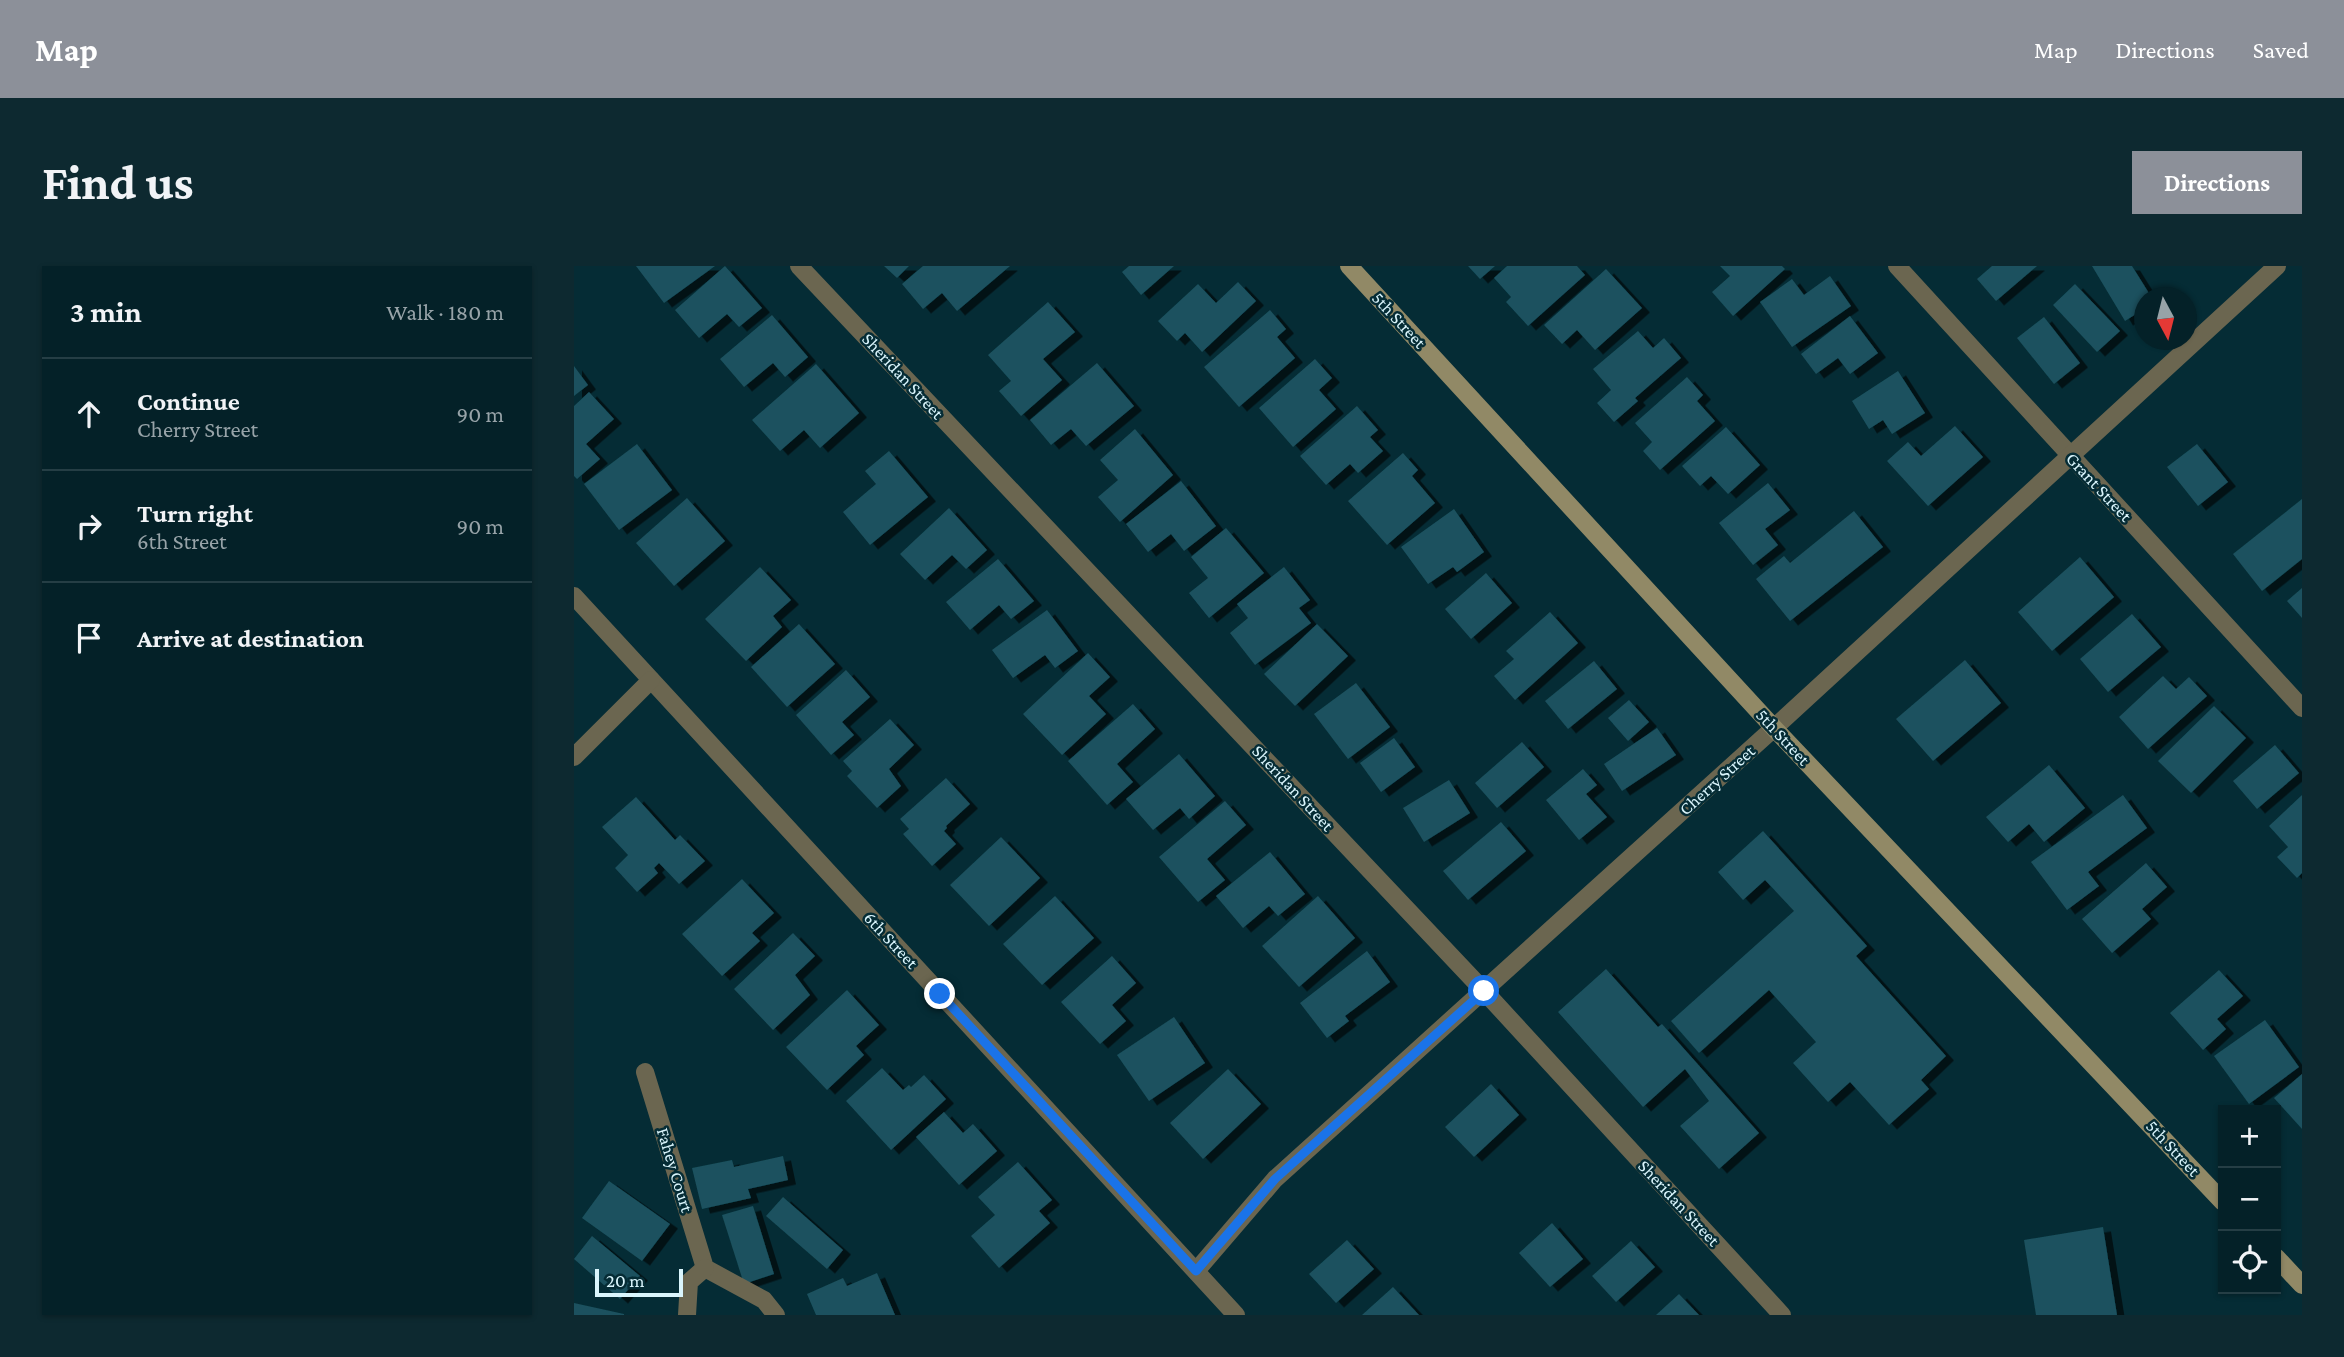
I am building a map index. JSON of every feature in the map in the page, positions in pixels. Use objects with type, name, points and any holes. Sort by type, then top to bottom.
[{"type":"street","name":"Sheridan Street","points":[[799,266],[1484,991],[1782,1315]]},
{"type":"street","name":"5th Street","points":[[1349,266],[1774,728],[2218,1197]]},
{"type":"street","name":"Grant Street","points":[[1897,266],[2302,708]]},
{"type":"street","name":"Cherry Street","points":[[1196,1271],[1275,1179],[1774,728],[2069,454],[2277,266]]},
{"type":"street","name":"6th Street","points":[[574,596],[1236,1315]]},
{"type":"street","points":[[574,757],[651,680]]},
{"type":"street","name":"Fahey Court","points":[[645,1072],[705,1268]]},
{"type":"street","points":[[2281,1262],[2302,1285]]},
{"type":"street","points":[[687,1315],[688,1282],[705,1268],[764,1300],[776,1315]]},
{"type":"building","points":[[636,266],[715,266],[664,303]]},
{"type":"building","points":[[725,266],[762,308],[739,327],[727,314],[699,338],[675,310]]},
{"type":"building","points":[[884,266],[909,266],[897,278]]},
{"type":"building","points":[[923,266],[1010,266],[957,311],[942,293],[923,309],[902,284]]},
{"type":"building","points":[[1129,266],[1174,266],[1141,295],[1122,272]]},
{"type":"building","points":[[1468,266],[1495,266],[1480,279]]},
{"type":"building","points":[[1507,266],[1577,266],[1585,275],[1528,326],[1506,302],[1511,297],[1494,278]]},
{"type":"building","points":[[1720,266],[1782,266],[1785,269],[1733,316],[1712,292],[1730,276]]},
{"type":"building","points":[[1992,266],[2037,266],[1996,301],[1977,279]]},
{"type":"building","points":[[2092,266],[2132,266],[2145,287],[2134,287],[2134,315],[2125,321]]},
{"type":"building","points":[[1606,269],[1642,308],[1595,350],[1577,330],[1562,344],[1544,325]]},
{"type":"building","points":[[1830,276],[1851,306],[1792,347],[1760,302],[1792,279],[1804,295]]},
{"type":"building","points":[[1238,282],[1256,301],[1202,352],[1185,333],[1177,341],[1158,321],[1198,284],[1216,303]]},
{"type":"building","points":[[2075,284],[2120,331],[2097,352],[2053,305]]},
{"type":"building","points":[[1048,302],[1075,332],[1043,359],[1062,380],[1021,416],[999,391],[1011,381],[988,355]]},
{"type":"building","points":[[1270,310],[1286,329],[1277,337],[1295,358],[1239,407],[1204,367]]},
{"type":"building","points":[[772,315],[808,357],[785,377],[773,363],[744,387],[720,359]]},
{"type":"building","points":[[1850,316],[1878,353],[1850,374],[1838,358],[1816,374],[1801,354]]},
{"type":"building","points":[[2044,317],[2080,363],[2054,384],[2017,338]]},
{"type":"building","points":[[1638,331],[1653,348],[1664,338],[1681,358],[1635,398],[1638,401],[1614,422],[1597,403],[1611,390],[1593,369]]},
{"type":"building","points":[[1315,359],[1332,378],[1319,390],[1336,409],[1293,447],[1259,408]]},
{"type":"building","points":[[1097,363],[1134,406],[1086,446],[1071,429],[1051,445],[1030,420]]},
{"type":"building","points":[[816,364],[859,413],[820,448],[804,430],[780,451],[752,420]]},
{"type":"building","points":[[574,366],[588,385],[574,396]]},
{"type":"building","points":[[1898,371],[1925,413],[1892,434],[1883,420],[1869,429],[1852,401]]},
{"type":"building","points":[[1687,377],[1703,395],[1697,401],[1715,421],[1660,470],[1643,451],[1652,442],[1635,423]]},
{"type":"building","points":[[589,392],[614,419],[586,444],[600,459],[577,479],[574,476],[574,406]]},
{"type":"building","points":[[1357,406],[1378,430],[1370,437],[1383,451],[1358,473],[1350,464],[1326,485],[1300,456]]},
{"type":"building","points":[[1955,426],[1983,457],[1928,506],[1887,461],[1908,442],[1921,456]]},
{"type":"building","points":[[1726,427],[1760,465],[1728,494],[1711,476],[1700,486],[1682,466]]},
{"type":"building","points":[[1135,429],[1173,475],[1120,522],[1098,497],[1118,480],[1100,460]]},
{"type":"building","points":[[637,444],[672,490],[619,530],[584,484]]},
{"type":"building","points":[[2197,444],[2228,482],[2198,506],[2167,467]]},
{"type":"building","points":[[889,451],[928,497],[870,545],[843,512],[876,484],[865,471]]},
{"type":"building","points":[[1403,453],[1418,470],[1412,476],[1435,503],[1387,545],[1348,501]]},
{"type":"building","points":[[1181,481],[1216,526],[1184,551],[1171,534],[1148,552],[1126,524]]},
{"type":"building","points":[[1768,483],[1790,510],[1765,529],[1778,545],[1753,565],[1719,523]]},
{"type":"building","points":[[687,498],[725,541],[674,586],[636,543]]},
{"type":"building","points":[[2302,499],[2302,559],[2262,591],[2233,554]]},
{"type":"building","points":[[949,508],[987,550],[966,569],[952,555],[925,580],[900,554]]},
{"type":"building","points":[[1454,509],[1484,552],[1457,572],[1453,567],[1428,584],[1401,547]]},
{"type":"building","points":[[1854,511],[1883,547],[1790,621],[1756,579],[1784,556],[1790,563]]},
{"type":"building","points":[[1226,528],[1264,573],[1209,618],[1189,593],[1208,578],[1191,557]]},
{"type":"building","points":[[2080,557],[2114,597],[2052,651],[2018,612]]},
{"type":"building","points":[[998,559],[1034,601],[1011,619],[999,605],[970,630],[946,602]]},
{"type":"building","points":[[760,567],[791,600],[773,616],[782,627],[746,661],[705,619]]},
{"type":"building","points":[[1284,567],[1310,600],[1299,608],[1311,623],[1255,665],[1230,633],[1248,618],[1237,604]]},
{"type":"building","points":[[1486,573],[1512,603],[1471,639],[1445,609]]},
{"type":"building","points":[[2302,588],[2302,618],[2287,601]]},
{"type":"building","points":[[1047,610],[1078,651],[1055,668],[1045,655],[1013,678],[992,650]]},
{"type":"building","points":[[1550,612],[1578,643],[1515,700],[1494,676],[1514,659],[1506,651]]},
{"type":"building","points":[[2132,614],[2161,647],[2108,692],[2080,659]]},
{"type":"building","points":[[799,624],[835,664],[787,707],[751,667]]},
{"type":"building","points":[[1317,624],[1348,656],[1295,706],[1264,674]]},
{"type":"building","points":[[1088,653],[1110,677],[1089,696],[1106,714],[1062,755],[1023,714]]},
{"type":"building","points":[[1965,660],[2001,703],[1933,761],[1896,719]]},
{"type":"building","points":[[1594,661],[1617,689],[1568,729],[1545,701]]},
{"type":"building","points":[[846,670],[870,697],[842,722],[854,735],[831,755],[796,715]]},
{"type":"building","points":[[2163,676],[2176,689],[2189,677],[2207,696],[2148,749],[2119,717]]},
{"type":"building","points":[[1356,683],[1390,727],[1348,759],[1314,714]]},
{"type":"building","points":[[1629,700],[1649,722],[1628,741],[1608,718]]},
{"type":"building","points":[[1133,704],[1155,729],[1117,764],[1133,782],[1107,805],[1068,761]]},
{"type":"building","points":[[2214,706],[2246,738],[2191,793],[2158,761]]},
{"type":"building","points":[[890,719],[914,745],[889,769],[901,786],[877,808],[847,776],[852,771],[843,761]]},
{"type":"building","points":[[1657,728],[1676,755],[1622,791],[1604,764]]},
{"type":"building","points":[[1394,738],[1415,767],[1381,792],[1360,763]]},
{"type":"building","points":[[1522,742],[1544,767],[1497,808],[1475,783]]},
{"type":"building","points":[[2275,745],[2299,773],[2257,809],[2233,781]]},
{"type":"building","points":[[1179,754],[1215,796],[1189,819],[1180,808],[1153,830],[1126,799]]},
{"type":"building","points":[[2049,765],[2085,808],[2044,842],[2029,824],[2008,842],[1986,817]]},
{"type":"building","points":[[1583,769],[1597,785],[1586,794],[1607,817],[1579,840],[1546,800]]},
{"type":"building","points":[[946,778],[970,804],[944,831],[956,844],[932,866],[903,834],[909,829],[900,819]]},
{"type":"building","points":[[1449,780],[1470,813],[1424,842],[1403,808]]},
{"type":"building","points":[[2123,795],[2147,828],[2088,872],[2099,886],[2067,910],[2031,862]]},
{"type":"building","points":[[2302,795],[2302,873],[2297,878],[2277,857],[2288,847],[2269,826]]},
{"type":"building","points":[[636,797],[675,840],[680,835],[705,861],[679,884],[659,863],[654,868],[658,873],[637,892],[615,868],[628,855],[602,827]]},
{"type":"building","points":[[1225,801],[1246,825],[1207,859],[1225,880],[1198,902],[1159,857]]},
{"type":"building","points":[[1501,822],[1526,851],[1468,900],[1443,871]]},
{"type":"building","points":[[1763,831],[1867,946],[1856,956],[1946,1056],[1921,1080],[1929,1089],[1889,1125],[1850,1082],[1828,1102],[1793,1063],[1816,1042],[1769,990],[1699,1053],[1671,1021],[1794,911],[1765,880],[1743,900],[1718,872]]},
{"type":"building","points":[[1001,837],[1040,878],[989,926],[950,885]]},
{"type":"building","points":[[1270,852],[1305,894],[1278,916],[1269,906],[1243,928],[1216,896]]},
{"type":"building","points":[[2146,863],[2167,887],[2142,909],[2151,919],[2112,953],[2082,919]]},
{"type":"building","points":[[742,879],[774,913],[752,933],[760,941],[722,976],[682,934]]},
{"type":"building","points":[[1055,896],[1094,938],[1042,985],[1003,944]]},
{"type":"building","points":[[1318,896],[1355,938],[1299,987],[1262,946]]},
{"type":"building","points":[[793,933],[815,956],[795,975],[810,995],[773,1030],[734,989]]},
{"type":"building","points":[[1367,951],[1390,982],[1345,1016],[1349,1021],[1327,1038],[1300,1003]]},
{"type":"building","points":[[1112,956],[1136,983],[1112,1005],[1126,1021],[1100,1044],[1061,1002]]},
{"type":"building","points":[[1606,969],[1658,1027],[1662,1024],[1759,1133],[1719,1169],[1680,1126],[1709,1101],[1685,1069],[1643,1107],[1558,1012]]},
{"type":"building","points":[[2219,970],[2243,996],[2217,1019],[2226,1029],[2203,1050],[2170,1013]]},
{"type":"building","points":[[847,990],[879,1025],[856,1046],[864,1055],[827,1090],[786,1047]]},
{"type":"building","points":[[1174,1017],[1205,1063],[1149,1101],[1117,1055]]},
{"type":"building","points":[[2265,1020],[2299,1067],[2249,1104],[2214,1056]]},
{"type":"building","points":[[882,1068],[903,1090],[909,1085],[911,1087],[924,1075],[946,1099],[891,1150],[846,1101]]},
{"type":"building","points":[[1228,1069],[1261,1104],[1203,1159],[1170,1123]]},
{"type":"building","points":[[2302,1074],[2302,1129],[2281,1105],[2274,1098]]},
{"type":"building","points":[[1491,1084],[1519,1115],[1474,1157],[1445,1127]]},
{"type":"building","points":[[944,1112],[963,1133],[973,1124],[997,1151],[959,1185],[916,1137]]},
{"type":"building","points":[[783,1156],[788,1180],[748,1189],[751,1198],[702,1209],[692,1168],[732,1160],[734,1167]]},
{"type":"building","points":[[1018,1162],[1052,1200],[1039,1211],[1050,1223],[999,1268],[971,1236],[995,1215],[978,1197]]},
{"type":"building","points":[[609,1181],[670,1224],[642,1261],[582,1218]]},
{"type":"building","points":[[783,1197],[843,1250],[827,1269],[766,1216]]},
{"type":"building","points":[[753,1206],[774,1274],[744,1284],[722,1215]]},
{"type":"building","points":[[1552,1223],[1583,1259],[1550,1287],[1519,1253]]},
{"type":"building","points":[[2103,1227],[2117,1315],[2036,1315],[2024,1240]]},
{"type":"building","points":[[592,1236],[640,1276],[620,1299],[574,1259]]},
{"type":"building","points":[[1347,1240],[1374,1269],[1336,1303],[1309,1274]]},
{"type":"building","points":[[1631,1241],[1655,1267],[1616,1302],[1592,1276]]},
{"type":"building","points":[[877,1273],[895,1315],[816,1315],[807,1294],[843,1278],[847,1286]]},
{"type":"building","points":[[1393,1287],[1419,1315],[1362,1315]]},
{"type":"building","points":[[1679,1294],[1699,1315],[1656,1315]]},
{"type":"building","points":[[574,1303],[624,1314],[624,1315],[574,1315]]},
{"type":"route","points":[[940,994],[1196,1271],[1275,1179],[1484,991]]}]
